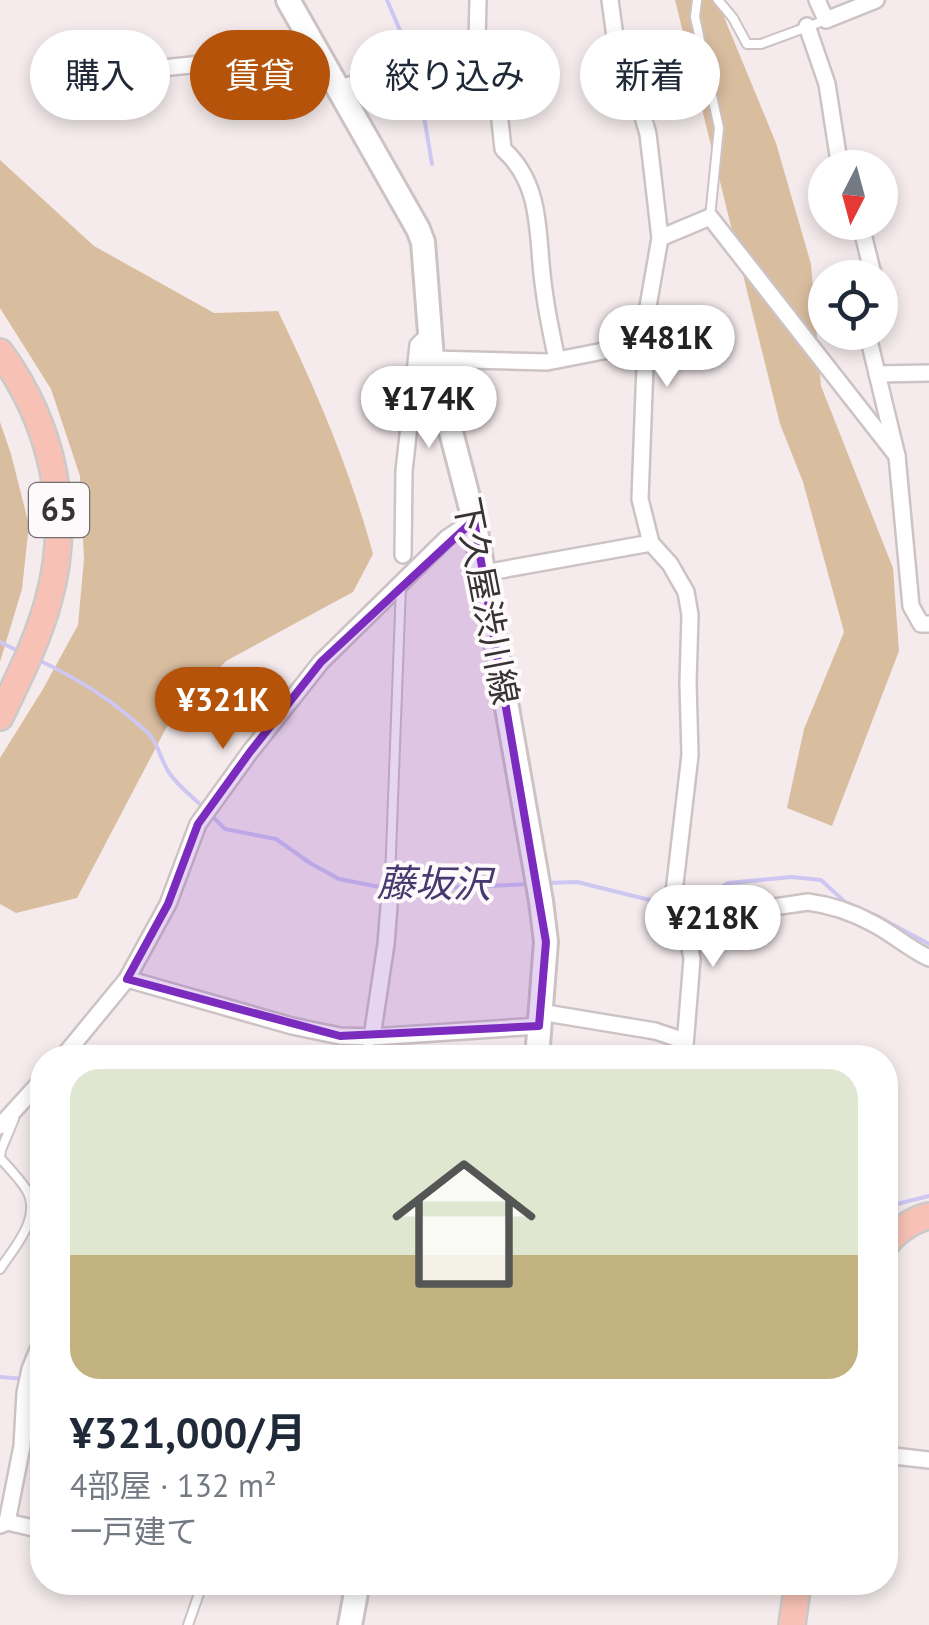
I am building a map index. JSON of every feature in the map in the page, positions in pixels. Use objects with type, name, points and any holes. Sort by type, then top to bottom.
[{"type":"main road","name":"下久屋渋川線","points":[[288,0],[305,30]]},
{"type":"main road","name":"下久屋渋川線","points":[[330,74],[418,229],[425,255],[432,360],[474,520],[541,900],[546,942],[538,1045]]},
{"type":"main road","name":"65","points":[[0,352],[42,427],[52,458],[60,530],[48,602],[0,717]]},
{"type":"main road","points":[[898,1233],[929,1216]]},
{"type":"main road","points":[[350,1625],[356,1595]]},
{"type":"main road","points":[[792,1625],[796,1595]]},
{"type":"street","points":[[477,30],[478,0]]},
{"type":"street","points":[[610,0],[618,66],[636,93],[648,134],[660,238],[647,312],[640,499],[651,543],[670,564],[686,592],[690,616],[690,755],[674,892],[685,920],[692,959],[685,1045]]},
{"type":"street","points":[[816,0],[826,20],[876,0]]},
{"type":"street","points":[[807,26],[827,84],[837,150]]},
{"type":"street","points":[[338,88],[350,85]]},
{"type":"street","points":[[500,120],[503,149],[535,199],[544,289],[557,360]]},
{"type":"street","points":[[660,238],[710,216],[896,456]]},
{"type":"street","points":[[404,555],[404,472],[418,345],[432,333]]},
{"type":"street","points":[[432,360],[547,362],[624,347],[646,356]]},
{"type":"street","points":[[871,350],[896,456],[911,606],[921,624],[929,624]]},
{"type":"street","points":[[877,374],[929,373]]},
{"type":"street","points":[[73,1045],[127,980],[168,904],[198,824],[321,662],[447,538],[474,520]]},
{"type":"street","points":[[484,573],[651,543]]},
{"type":"street","points":[[685,920],[808,902],[829,905],[872,923],[929,958]]},
{"type":"street","points":[[372,1037],[388,906]]},
{"type":"street","points":[[127,980],[340,1036],[372,1037],[539,1019],[655,1030],[679,1045]]},
{"type":"street","points":[[0,1126],[30,1094]]},
{"type":"street","points":[[30,1369],[22,1446],[4,1524],[30,1528]]},
{"type":"street","points":[[898,1457],[929,1460]]},
{"type":"lane","points":[[697,0],[695,17],[718,128],[710,216]]},
{"type":"lane","points":[[718,0],[747,44],[762,44],[826,20]]},
{"type":"lane","points":[[388,906],[401,584]]},
{"type":"lane","points":[[368,1045],[372,1037]]},
{"type":"lane","points":[[18,1108],[0,1158],[30,1199]]},
{"type":"lane","points":[[0,1268],[30,1219]]},
{"type":"lane","points":[[188,1625],[198,1595]]},
{"type":"highlighted area","points":[[474,520],[546,942],[539,1026],[340,1036],[127,979],[168,904],[198,824],[250,752],[321,662]]},
{"type":"shaded area","points":[[675,0],[717,0],[776,143],[810,260],[808,350],[818,350],[821,386],[893,568],[899,651],[832,826],[787,808],[804,729],[844,632],[803,482],[780,424],[705,120],[720,120],[720,30],[682,30]]},
{"type":"shaded area","points":[[0,160],[94,246],[214,313],[278,311],[331,430],[373,554],[353,592],[226,661],[172,717],[77,898],[16,913],[0,904],[0,758],[78,625],[84,559],[80,476],[51,389],[0,308]]},
{"type":"shaded area","points":[[0,422],[29,525],[22,589],[0,662]]},
{"type":"waterway","points":[[387,0],[400,30]]},
{"type":"waterway","points":[[425,120],[432,164]]},
{"type":"waterway","name":"藤坂沢","points":[[0,642],[18,651]]},
{"type":"waterway","name":"藤坂沢","points":[[36,659],[95,691],[135,721],[152,737],[174,779],[204,808]]},
{"type":"waterway","name":"藤坂沢","points":[[211,815],[225,829],[276,839],[339,879],[395,890],[531,884]]},
{"type":"waterway","name":"藤坂沢","points":[[683,904],[696,905],[728,883],[792,877],[821,880],[845,902],[929,944]]},
{"type":"waterway","name":"藤坂沢","points":[[546,883],[577,882],[674,903]]},
{"type":"waterway","points":[[898,1204],[929,1196]]},
{"type":"waterway","points":[[0,1377],[25,1379]]}]
